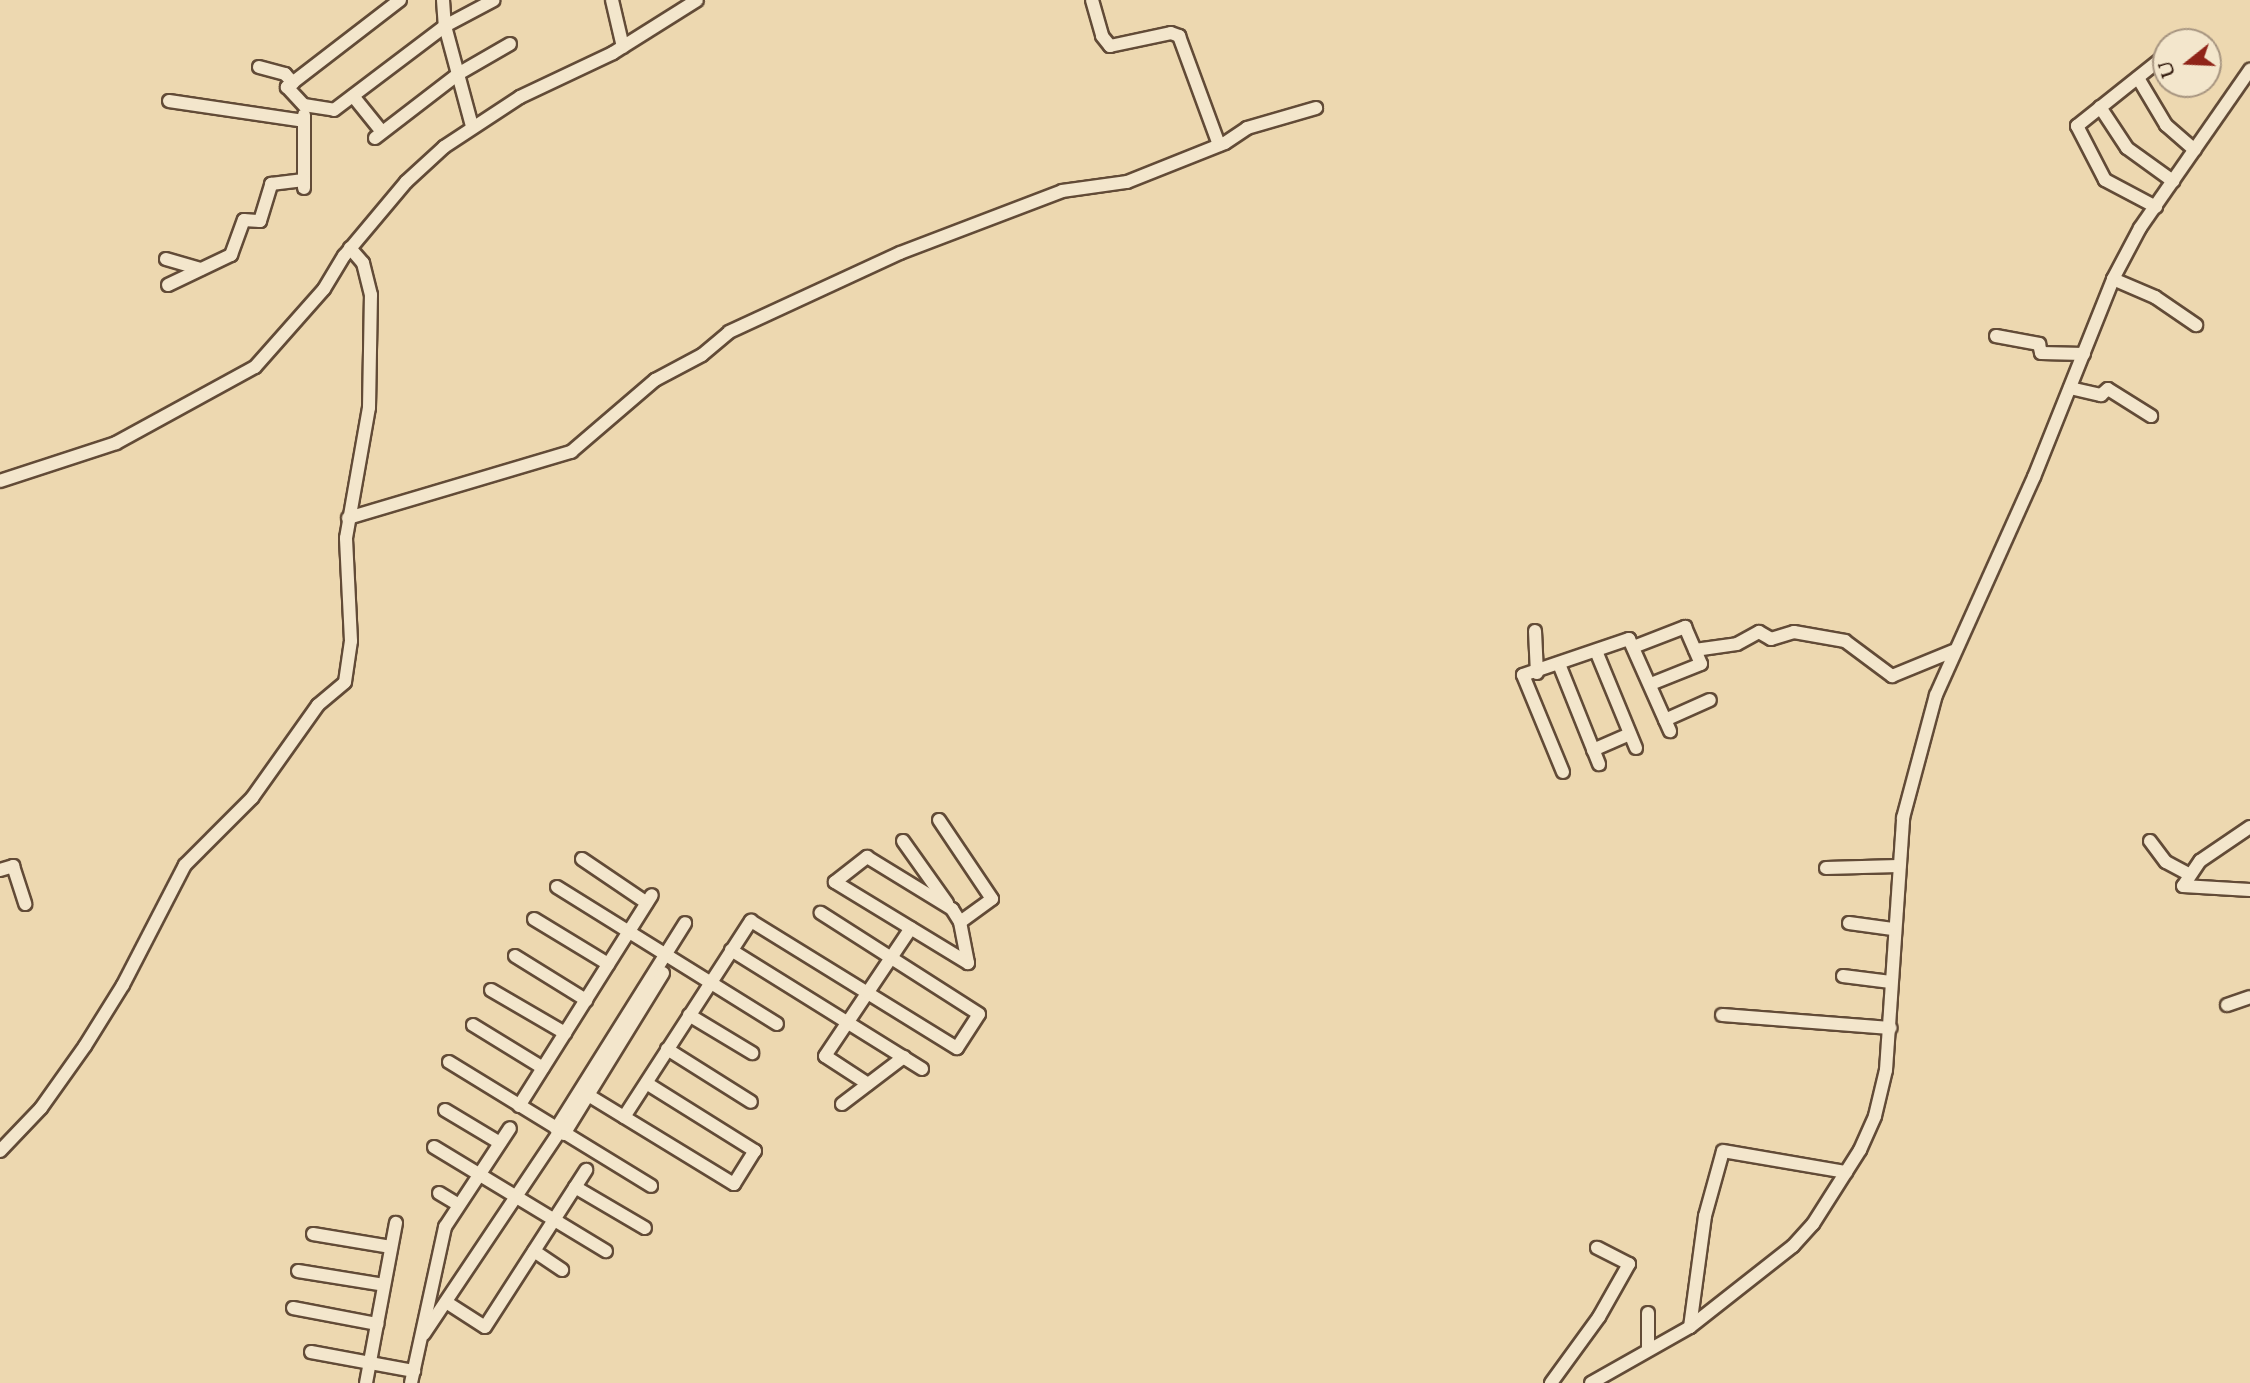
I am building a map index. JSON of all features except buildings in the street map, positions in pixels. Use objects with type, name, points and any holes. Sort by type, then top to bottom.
[{"type":"street","points":[[400,0],[287,87],[304,105],[334,110],[445,26],[494,0]]},
{"type":"street","points":[[443,0],[445,26],[472,126]]},
{"type":"street","points":[[612,0],[623,47]]},
{"type":"street","points":[[0,481],[116,443],[255,367],[324,289],[350,248],[406,182],[472,126],[623,47],[697,0]]},
{"type":"street","points":[[1091,0],[1102,36],[1110,46],[1171,33],[1179,36],[1219,145]]},
{"type":"street","points":[[353,96],[379,135],[458,74],[510,44]]},
{"type":"street","points":[[2152,66],[2077,126],[2098,169],[2113,185],[2155,207]]},
{"type":"street","points":[[259,68],[285,74],[293,83]]},
{"type":"street","points":[[1591,1383],[1690,1326],[1803,1237],[1846,1172],[1878,1106],[1889,1028],[1898,866],[1917,754],[1953,650],[1981,595],[2070,388],[2113,279],[2155,207],[2250,70]]},
{"type":"street","points":[[2138,78],[2166,125],[2195,150]]},
{"type":"street","points":[[169,101],[304,121]]},
{"type":"street","points":[[168,285],[231,255],[244,220],[260,221],[271,184],[304,184],[304,105]]},
{"type":"street","points":[[2100,107],[2127,148],[2173,181]]},
{"type":"street","points":[[348,519],[570,452],[666,372],[702,355],[729,332],[900,253],[1049,195],[1124,183],[1219,145],[1247,128],[1316,108]]},
{"type":"street","points":[[0,1151],[41,1108],[85,1046],[185,865],[252,798],[318,705],[345,682],[351,641],[348,519],[369,408],[371,295],[363,263],[350,248]]},
{"type":"street","points":[[166,258],[201,269]]},
{"type":"street","points":[[2113,279],[2155,297],[2196,325]]},
{"type":"street","points":[[1996,336],[2039,344],[2040,354],[2084,354]]},
{"type":"street","points":[[2070,388],[2101,395],[2108,389],[2151,416]]},
{"type":"street","points":[[1636,646],[1685,627],[1701,664],[1651,684]]},
{"type":"street","points":[[1535,631],[1536,673]]},
{"type":"street","points":[[1695,650],[1737,643],[1759,632],[1771,639],[1794,632],[1845,641],[1892,676],[1953,650]]},
{"type":"street","points":[[1563,772],[1523,675],[1536,673],[1629,639],[1636,646],[1668,726],[1710,700]]},
{"type":"street","points":[[1596,651],[1636,748]]},
{"type":"street","points":[[1559,664],[1599,764]]},
{"type":"street","points":[[1593,750],[1630,734]]},
{"type":"street","points":[[939,820],[992,899],[960,922]]},
{"type":"street","points":[[2250,827],[2216,848],[2189,874],[2184,888],[2250,890]]},
{"type":"street","points":[[904,841],[952,909],[960,922],[968,963],[835,883],[867,857],[952,909]]},
{"type":"street","points":[[2150,841],[2166,862],[2189,874]]},
{"type":"street","points":[[519,1106],[650,899],[582,859]]},
{"type":"street","points":[[0,870],[13,866],[25,904]]},
{"type":"street","points":[[1825,868],[1898,866]]},
{"type":"street","points":[[557,887],[777,1024]]},
{"type":"street","points":[[625,1117],[751,921],[957,1048],[979,1014],[821,914]]},
{"type":"street","points":[[534,919],[608,964]]},
{"type":"street","points":[[560,1131],[588,1095],[668,958],[685,923]]},
{"type":"street","points":[[1849,923],[1893,929]]},
{"type":"street","points":[[868,1084],[825,1056],[911,929]]},
{"type":"street","points":[[731,950],[922,1069]]},
{"type":"street","points":[[515,956],[586,1000]]},
{"type":"street","points":[[420,1340],[517,1198],[668,958]]},
{"type":"street","points":[[1843,976],[1891,982]]},
{"type":"street","points":[[491,990],[565,1033]]},
{"type":"street","points":[[2227,1005],[2250,997]]},
{"type":"street","points":[[689,1015],[752,1053]]},
{"type":"street","points":[[1722,1016],[1889,1028]]},
{"type":"street","points":[[473,1025],[543,1068]]},
{"type":"street","points":[[667,1049],[751,1101]]},
{"type":"street","points":[[842,1104],[904,1058]]},
{"type":"street","points":[[449,1062],[651,1186]]},
{"type":"street","points":[[588,1095],[734,1184],[755,1151],[646,1083]]},
{"type":"street","points":[[445,1110],[500,1143]]},
{"type":"street","points":[[311,1352],[370,1363],[413,1377],[445,1227],[510,1129]]},
{"type":"street","points":[[434,1147],[606,1251]]},
{"type":"street","points":[[1690,1326],[1705,1216],[1723,1150],[1846,1172]]},
{"type":"street","points":[[446,1302],[485,1327],[586,1170]]},
{"type":"street","points":[[575,1187],[645,1228]]},
{"type":"street","points":[[439,1194],[459,1205]]},
{"type":"street","points":[[366,1383],[396,1223]]},
{"type":"street","points":[[313,1234],[391,1247]]},
{"type":"street","points":[[1551,1383],[1599,1317],[1629,1264],[1597,1248]]},
{"type":"street","points":[[534,1251],[562,1269]]},
{"type":"street","points":[[298,1271],[384,1285]]},
{"type":"street","points":[[293,1308],[377,1324]]},
{"type":"street","points":[[1648,1313],[1648,1349]]}]
